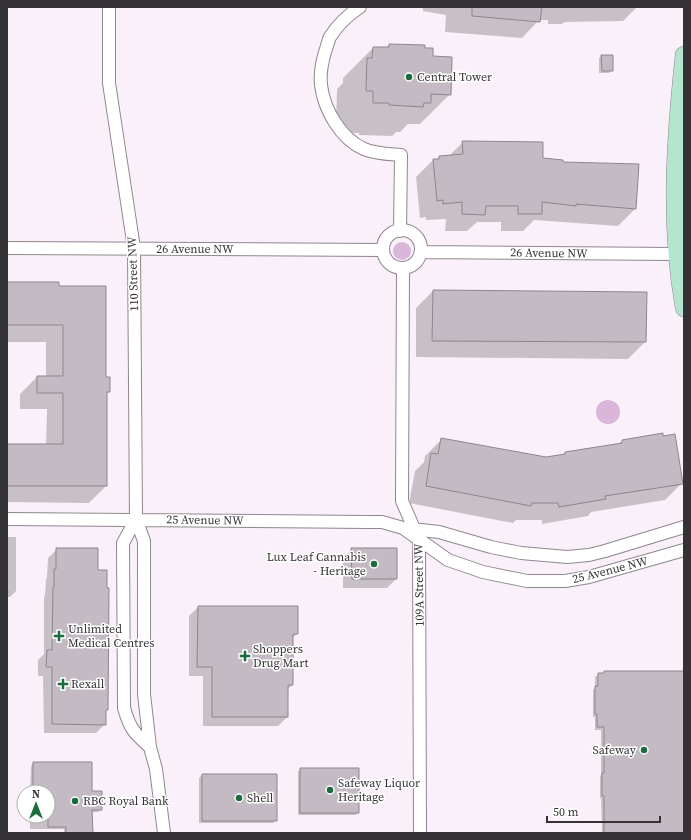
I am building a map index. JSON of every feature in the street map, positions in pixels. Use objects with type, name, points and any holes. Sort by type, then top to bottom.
[{"type":"street","name":"110 Street NW","points":[[109,7],[109,83],[134,248],[136,519],[144,541],[144,694],[150,747],[156,769],[164,833]]},
{"type":"street","points":[[360,7],[345,18],[330,38],[324,58],[321,84],[326,105],[336,125],[348,139],[364,149],[378,153],[401,155],[400,231]]},
{"type":"street","points":[[684,55],[677,142],[675,196],[677,254],[684,308]]},
{"type":"street","points":[[400,231],[406,231],[416,236],[419,241],[421,252],[413,265],[402,268],[391,265],[384,256],[383,250],[384,244],[390,235],[400,231]]},
{"type":"street","name":"26 Avenue NW","points":[[7,248],[383,250]]},
{"type":"street","name":"26 Avenue NW","points":[[421,252],[677,254]]},
{"type":"street","name":"109A Street NW","points":[[402,268],[402,501],[412,532],[420,833]]},
{"type":"street","name":"25 Avenue NW","points":[[7,519],[382,522],[412,532],[439,532],[521,554],[566,557],[589,555],[605,551],[684,527]]},
{"type":"street","name":"110 Street NW","points":[[136,519],[123,543],[124,702],[130,727],[150,747]]},
{"type":"street","name":"25 Avenue NW","points":[[412,532],[448,560],[507,578],[545,582],[589,578],[684,550]]},
{"type":"shaded area","points":[[398,242],[406,242],[411,247],[409,258],[406,260],[398,260],[393,255],[393,247]]},
{"type":"shaded area","points":[[603,400],[613,400],[620,407],[620,417],[613,424],[603,424],[596,417],[596,407]]},
{"type":"building","points":[[472,7],[542,7],[540,22],[472,16]]},
{"type":"building","name":"Central Tower","points":[[389,44],[425,45],[425,48],[433,48],[433,56],[452,57],[451,95],[431,94],[431,103],[424,103],[423,107],[389,105],[389,103],[373,103],[373,91],[366,91],[367,58],[372,58],[373,47],[389,47]]},
{"type":"building","points":[[601,55],[613,55],[613,71],[602,71]]},
{"type":"building","points":[[462,141],[543,142],[543,158],[563,160],[563,162],[639,164],[636,209],[576,204],[576,206],[542,202],[542,214],[518,214],[518,206],[486,206],[485,215],[462,214],[462,202],[443,204],[443,200],[437,201],[433,159],[439,159],[439,156],[463,154]]},
{"type":"building","points":[[7,282],[59,282],[59,286],[106,286],[106,377],[110,377],[110,392],[107,392],[107,486],[7,486],[7,444],[63,444],[63,393],[37,393],[37,376],[63,376],[63,325],[7,325]]},
{"type":"building","points":[[433,290],[647,292],[646,342],[432,341]]},
{"type":"building","points":[[663,433],[663,436],[675,434],[683,484],[605,496],[606,499],[559,507],[558,503],[532,503],[531,506],[426,486],[431,453],[438,454],[441,438],[546,457],[565,454],[565,452],[622,443],[622,440]]},
{"type":"building","points":[[56,548],[98,548],[98,570],[107,570],[107,588],[109,588],[108,710],[106,710],[106,725],[52,724],[52,667],[46,667],[47,650],[52,650],[53,587],[54,569],[56,569]]},
{"type":"building","name":"Lux Leaf Cannabis - Heritage","points":[[351,548],[397,548],[397,579],[352,579]]},
{"type":"building","name":"Shoppers Drug Mart","points":[[198,606],[298,606],[298,634],[293,634],[293,685],[288,685],[288,717],[212,717],[212,667],[197,667]]},
{"type":"building","name":"Safeway","points":[[604,671],[684,671],[684,833],[604,833],[604,796],[602,796],[602,773],[604,773],[604,727],[597,727],[597,714],[595,714],[595,686],[598,686],[598,673],[604,673]]},
{"type":"building","name":"RBC Royal Bank","points":[[33,762],[92,762],[92,791],[102,791],[102,810],[92,810],[93,833],[66,833],[66,827],[48,827],[48,824],[56,824],[56,784],[33,784]]},
{"type":"building","name":"Safeway Liquor Heritage","points":[[300,768],[359,768],[359,813],[300,813]]},
{"type":"building","name":"Shell","points":[[202,774],[277,774],[277,821],[202,821]]},
{"type":"place","name":"Central Tower","points":[[409,77]]},
{"type":"place","name":"Lux Leaf Cannabis - Heritage","points":[[374,564]]},
{"type":"place","name":"Unlimited Medical Centres","points":[[59,636]]},
{"type":"place","name":"Shoppers Drug Mart","points":[[245,656]]},
{"type":"place","name":"Rexall","points":[[63,684]]},
{"type":"place","name":"Safeway","points":[[644,750]]},
{"type":"place","name":"Safeway Liquor Heritage","points":[[330,790]]},
{"type":"place","name":"Shell","points":[[239,798]]},
{"type":"place","name":"RBC Royal Bank","points":[[75,801]]}]
